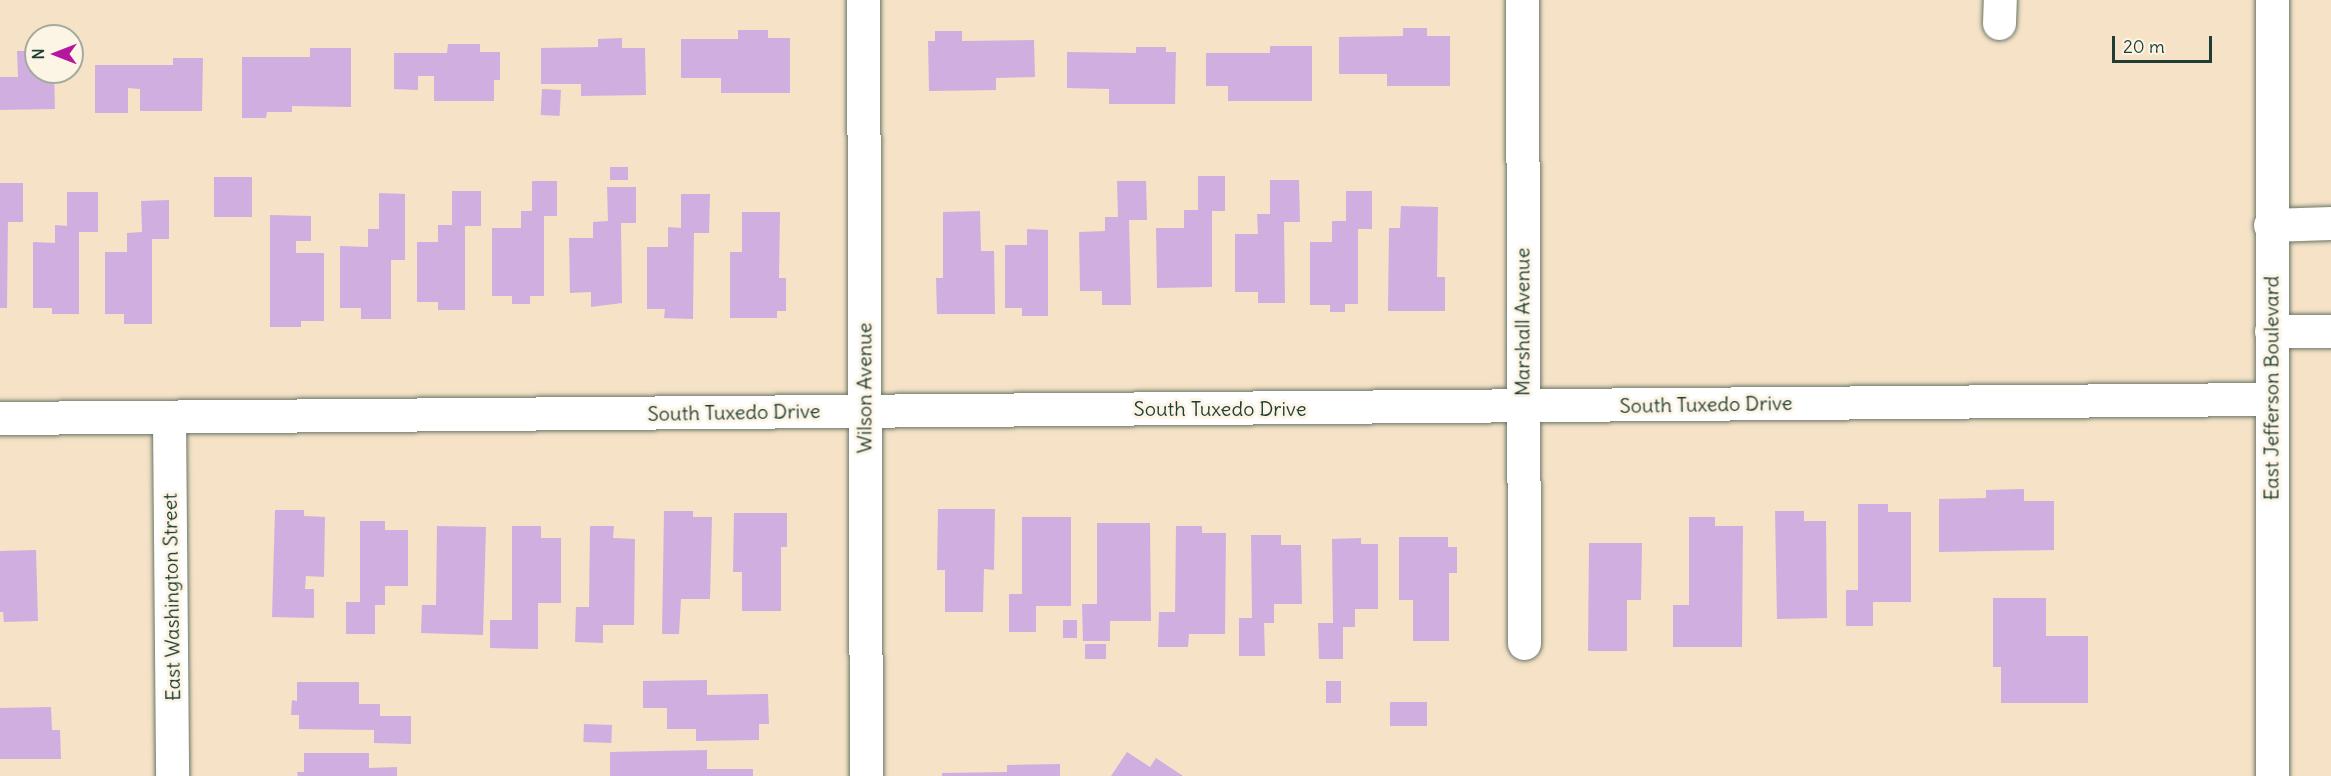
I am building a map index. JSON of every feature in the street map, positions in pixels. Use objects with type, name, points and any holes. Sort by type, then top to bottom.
[{"type":"street","name":"Wilson Avenue","points":[[863,0],[866,776]]},
{"type":"street","name":"Marshall Avenue","points":[[1522,0],[1524,643]]},
{"type":"street","name":"East Jefferson Boulevard","points":[[2272,0],[2270,225],[2272,776]]},
{"type":"street","points":[[2270,225],[2331,223]]},
{"type":"street","points":[[2271,331],[2331,331]]},
{"type":"street","name":"South Tuxedo Drive","points":[[0,418],[2270,399]]},
{"type":"street","name":"East Washington Street","points":[[169,418],[172,776]]},
{"type":"building","points":[[1403,28],[1427,28],[1427,36],[1450,36],[1450,86],[1387,86],[1387,74],[1339,74],[1339,37],[1403,36]]},
{"type":"building","points":[[738,30],[768,30],[768,38],[790,38],[790,93],[721,93],[721,78],[681,78],[681,39],[738,39]]},
{"type":"building","points":[[935,31],[962,31],[962,41],[1034,40],[1035,77],[996,78],[996,90],[929,91],[928,41],[935,41]]},
{"type":"building","points":[[622,38],[622,48],[645,48],[646,95],[581,96],[581,84],[541,84],[541,48],[598,47],[598,39]]},
{"type":"building","points":[[448,44],[480,44],[480,52],[500,52],[500,80],[494,80],[494,101],[434,101],[434,76],[418,76],[418,90],[394,89],[394,53],[447,53]]},
{"type":"building","points":[[1270,46],[1312,46],[1312,101],[1228,101],[1228,86],[1206,86],[1206,53],[1270,53]]},
{"type":"building","points":[[1136,47],[1166,47],[1166,52],[1176,52],[1175,104],[1109,104],[1109,89],[1067,88],[1067,52],[1136,53]]},
{"type":"building","points":[[310,48],[351,48],[351,107],[292,106],[292,112],[267,112],[266,118],[242,118],[242,57],[310,57]]},
{"type":"building","points":[[17,51],[24,51],[24,84],[54,84],[55,109],[0,110],[0,77],[18,77]]},
{"type":"building","points":[[173,58],[203,58],[202,111],[140,111],[140,89],[128,88],[128,113],[95,113],[95,65],[173,65]]},
{"type":"building","points":[[542,89],[561,90],[560,116],[541,115]]},
{"type":"building","points":[[610,167],[628,167],[628,180],[610,180]]},
{"type":"building","points":[[1198,176],[1225,176],[1225,211],[1212,211],[1212,287],[1157,288],[1156,228],[1184,228],[1184,210],[1198,210]]},
{"type":"building","points":[[214,177],[252,177],[252,217],[214,217]]},
{"type":"building","points":[[1270,180],[1299,180],[1300,222],[1284,222],[1285,303],[1258,303],[1258,292],[1235,292],[1235,234],[1258,234],[1257,214],[1270,214]]},
{"type":"building","points":[[532,181],[557,181],[557,216],[544,216],[544,296],[530,296],[530,304],[512,304],[512,296],[492,296],[492,228],[521,228],[521,211],[532,211]]},
{"type":"building","points":[[1117,181],[1146,181],[1147,220],[1129,220],[1131,305],[1102,305],[1102,291],[1080,291],[1079,232],[1105,231],[1105,217],[1118,217]]},
{"type":"building","points":[[0,183],[23,183],[23,222],[8,222],[7,308],[0,308]]},
{"type":"building","points":[[607,187],[636,187],[636,223],[621,223],[622,303],[591,307],[591,292],[570,293],[569,238],[593,238],[593,222],[608,221]]},
{"type":"building","points":[[452,191],[481,191],[481,226],[465,226],[465,310],[438,310],[438,302],[417,302],[417,242],[438,242],[438,225],[452,225]]},
{"type":"building","points":[[1346,191],[1372,191],[1372,229],[1358,229],[1358,304],[1345,304],[1345,312],[1330,312],[1330,305],[1310,305],[1310,242],[1332,242],[1332,221],[1346,221]]},
{"type":"building","points":[[67,192],[98,192],[98,232],[79,232],[79,314],[52,314],[52,308],[33,308],[33,242],[55,243],[55,225],[67,226]]},
{"type":"building","points":[[379,193],[405,194],[405,260],[391,260],[391,319],[361,319],[361,308],[340,308],[340,246],[368,247],[368,229],[379,229]]},
{"type":"building","points":[[681,194],[710,194],[709,233],[694,233],[693,319],[664,318],[665,309],[647,309],[647,247],[668,247],[668,227],[681,228]]},
{"type":"building","points":[[169,200],[169,239],[152,239],[152,324],[124,324],[124,314],[105,314],[105,252],[127,252],[127,233],[142,232],[141,201]]},
{"type":"building","points":[[1401,206],[1438,207],[1437,277],[1445,277],[1445,311],[1388,311],[1389,228],[1400,228]]},
{"type":"building","points":[[980,211],[981,251],[994,251],[995,314],[937,314],[936,278],[943,278],[943,212]]},
{"type":"building","points":[[742,212],[780,212],[779,278],[786,278],[786,311],[777,311],[777,318],[730,318],[730,252],[742,252]]},
{"type":"building","points":[[270,215],[311,216],[311,241],[296,241],[296,253],[324,253],[324,321],[301,321],[301,327],[270,327]]},
{"type":"building","points":[[1027,229],[1048,230],[1048,316],[1022,316],[1022,308],[1005,308],[1005,245],[1027,245]]},
{"type":"building","points":[[2024,489],[2024,501],[2054,501],[2054,550],[1939,552],[1939,499],[1986,498],[1986,490]]},
{"type":"building","points":[[1858,504],[1888,504],[1888,512],[1911,512],[1911,602],[1873,602],[1873,626],[1846,626],[1846,590],[1858,590]]},
{"type":"building","points":[[938,509],[995,509],[994,570],[984,569],[983,612],[945,612],[945,570],[937,570]]},
{"type":"building","points":[[275,510],[304,510],[304,516],[325,517],[324,577],[306,576],[305,589],[314,589],[314,618],[272,617]]},
{"type":"building","points":[[664,511],[693,511],[693,517],[712,517],[710,599],[681,599],[679,634],[662,634]]},
{"type":"building","points":[[1775,511],[1804,511],[1804,521],[1826,521],[1827,618],[1777,619]]},
{"type":"building","points":[[734,513],[787,513],[787,547],[781,547],[781,611],[742,611],[742,572],[733,572]]},
{"type":"building","points":[[1022,517],[1071,517],[1071,606],[1036,606],[1036,632],[1009,632],[1009,594],[1022,594]]},
{"type":"building","points":[[1689,517],[1715,517],[1715,526],[1743,526],[1742,647],[1673,647],[1673,605],[1689,605]]},
{"type":"building","points":[[360,521],[385,521],[385,530],[408,530],[408,586],[385,586],[385,605],[375,605],[375,634],[346,634],[346,602],[360,602]]},
{"type":"building","points":[[1097,523],[1150,523],[1151,621],[1110,621],[1110,641],[1083,641],[1082,604],[1097,604]]},
{"type":"building","points":[[437,526],[486,527],[483,635],[421,633],[422,605],[436,605]]},
{"type":"building","points":[[512,526],[541,526],[541,538],[561,538],[561,603],[538,603],[538,649],[490,648],[490,620],[512,620]]},
{"type":"building","points":[[590,526],[614,526],[613,538],[635,539],[634,625],[603,625],[603,643],[575,642],[576,607],[589,607]]},
{"type":"building","points":[[1176,526],[1202,526],[1202,533],[1226,533],[1225,634],[1189,634],[1188,647],[1158,647],[1159,612],[1175,612]]},
{"type":"building","points":[[1251,535],[1281,535],[1281,545],[1301,545],[1302,604],[1274,604],[1274,623],[1264,623],[1265,656],[1239,656],[1239,618],[1252,618]]},
{"type":"building","points":[[1399,537],[1448,537],[1448,547],[1457,547],[1457,573],[1449,573],[1449,641],[1413,641],[1413,600],[1399,600]]},
{"type":"building","points":[[1361,538],[1361,544],[1378,544],[1378,609],[1355,609],[1355,627],[1343,627],[1343,659],[1319,659],[1318,623],[1333,623],[1332,539]]},
{"type":"building","points":[[1589,543],[1642,543],[1641,600],[1627,600],[1627,651],[1588,651]]},
{"type":"building","points":[[36,550],[38,621],[4,622],[3,612],[0,612],[0,551]]},
{"type":"building","points":[[1993,598],[2046,598],[2046,636],[2088,636],[2088,703],[2001,703],[2001,667],[1993,667]]},
{"type":"building","points":[[1063,620],[1077,620],[1077,638],[1063,638]]},
{"type":"building","points":[[1085,644],[1106,644],[1106,659],[1085,659]]},
{"type":"building","points":[[707,680],[707,695],[768,694],[769,724],[759,724],[759,740],[696,741],[696,729],[667,729],[667,708],[643,708],[643,681]]},
{"type":"building","points":[[1326,681],[1341,681],[1341,703],[1326,703]]},
{"type":"building","points":[[297,682],[359,682],[359,704],[380,704],[380,716],[411,716],[411,744],[374,743],[374,730],[299,729],[299,715],[291,715],[292,700],[297,701]]},
{"type":"building","points":[[1390,702],[1427,702],[1427,726],[1390,726]]},
{"type":"building","points":[[51,707],[52,730],[60,730],[61,759],[0,759],[0,708]]},
{"type":"building","points":[[584,724],[612,725],[611,743],[583,742]]},
{"type":"building","points":[[707,750],[707,769],[753,769],[753,776],[610,776],[610,752]]},
{"type":"building","points":[[1127,752],[1150,767],[1156,758],[1183,776],[1111,776]]},
{"type":"building","points":[[304,753],[369,753],[369,768],[397,767],[397,776],[298,776],[297,772],[304,772]]},
{"type":"building","points":[[1060,764],[1060,776],[942,776],[942,773],[1007,772],[1007,765]]}]
